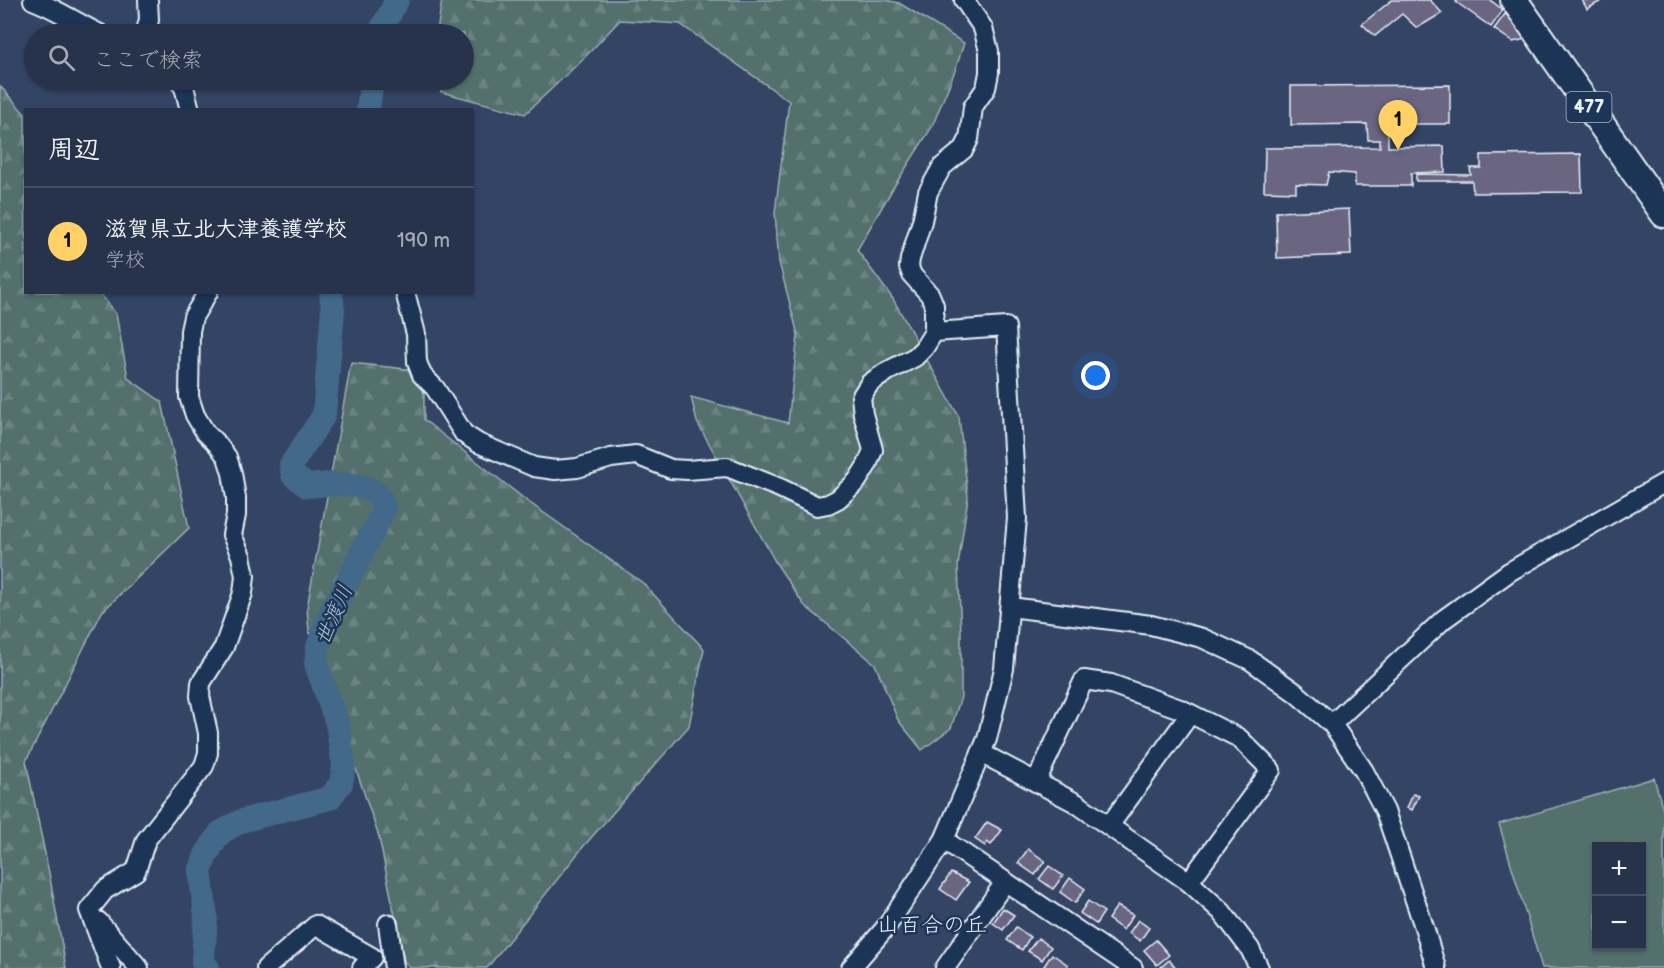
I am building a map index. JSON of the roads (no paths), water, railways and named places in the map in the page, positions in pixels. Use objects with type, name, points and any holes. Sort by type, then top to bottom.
[{"type":"highway","name":"477","points":[[1514,0],[1664,214]]},
{"type":"street","points":[[33,0],[54,8],[78,24]]},
{"type":"street","points":[[148,0],[148,24]]},
{"type":"street","points":[[406,294],[416,334],[417,362],[422,375],[435,388],[464,434],[478,443],[534,467],[555,470],[577,468],[611,458],[636,455],[671,469],[727,467],[780,488],[817,506],[838,499],[857,481],[873,450],[862,414],[861,397],[870,383],[888,370],[915,357],[934,332],[934,305],[930,294],[912,275],[909,267],[910,259],[922,221],[927,192],[942,167],[964,149],[969,139],[973,107],[986,88],[989,73],[989,51],[984,28],[964,0]]},
{"type":"street","points":[[185,90],[189,108]]},
{"type":"street","points":[[89,910],[105,890],[136,871],[146,840],[204,766],[208,753],[208,733],[200,696],[201,683],[224,647],[243,593],[245,576],[241,556],[232,535],[236,515],[232,473],[227,457],[205,432],[195,415],[189,397],[190,331],[193,317],[207,294]]},
{"type":"street","points":[[851,968],[887,926],[944,840],[987,739],[1004,669],[1017,518],[1006,327],[934,332]]},
{"type":"street","points":[[1332,724],[1444,619],[1468,600],[1539,555],[1664,483]]},
{"type":"street","points":[[1010,607],[1151,625],[1202,638],[1250,660],[1296,693],[1332,724],[1364,771],[1385,811],[1436,968]]},
{"type":"street","points":[[1036,782],[1084,680],[1111,684],[1190,714],[1239,738],[1271,770],[1189,882]]},
{"type":"street","points":[[1109,826],[1190,714]]},
{"type":"street","points":[[981,753],[1076,803],[1189,882],[1222,912],[1250,949],[1258,968]]},
{"type":"street","points":[[944,840],[1133,968]]},
{"type":"street","points":[[947,967],[1005,882]]},
{"type":"street","points":[[89,910],[111,968]]},
{"type":"street","points":[[89,910],[139,968]]},
{"type":"street","points":[[388,924],[394,968]]},
{"type":"street","points":[[266,968],[316,925],[372,957],[362,968]]},
{"type":"waterway","name":"世渡川","points":[[384,24],[397,0]]},
{"type":"waterway","name":"世渡川","points":[[368,108],[371,90]]},
{"type":"waterway","name":"世渡川","points":[[208,968],[203,961],[206,916],[200,872],[206,855],[220,833],[241,821],[330,798],[341,783],[344,766],[337,723],[316,664],[318,647],[329,617],[384,509],[380,499],[364,487],[341,484],[307,486],[293,475],[291,465],[324,415],[333,310],[331,294]]},
{"type":"place","name":"滋賀県立北大津養護学校","points":[[1398,150]]},
{"type":"district","name":"山百合の丘","points":[[932,925]]}]
